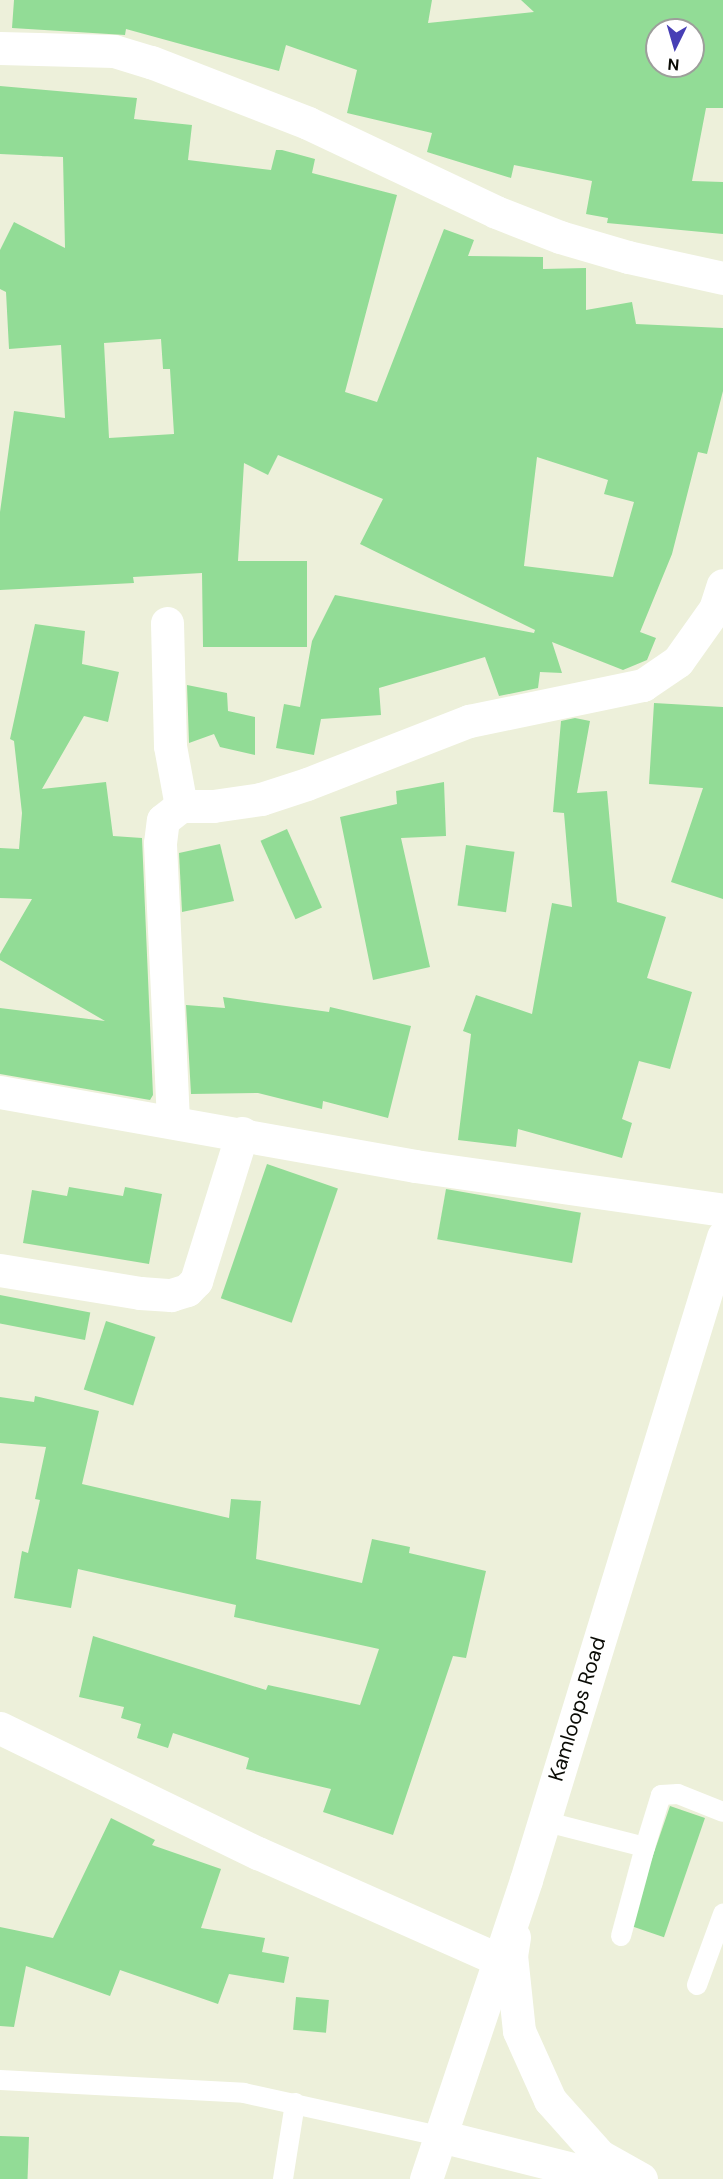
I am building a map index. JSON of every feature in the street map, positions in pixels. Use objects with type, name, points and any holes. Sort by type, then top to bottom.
[{"type":"street","points":[[0,48],[114,51],[151,62],[308,123],[496,212],[560,237],[628,257],[723,278]]},
{"type":"street","points":[[173,1120],[160,843],[163,820],[181,806],[213,806],[261,799],[469,721],[643,685],[678,661],[716,609],[723,585]]},
{"type":"street","points":[[167,623],[170,746],[181,806]]},
{"type":"street","points":[[0,1092],[173,1120],[415,1166],[723,1210]]},
{"type":"street","points":[[0,1270],[140,1293],[171,1295],[187,1290],[196,1281],[242,1133]]},
{"type":"street","name":"Kamloops Road","points":[[426,2179],[496,1959],[526,1880],[723,1238]]},
{"type":"street","points":[[0,1728],[258,1853],[496,1959]]},
{"type":"street","points":[[526,1880],[511,1955],[519,2031],[550,2100],[600,2156],[641,2179]]},
{"type":"street","points":[[440,2136],[612,2179]]},
{"type":"lane","points":[[621,1936],[645,1847],[662,1795],[678,1794],[723,1812]]},
{"type":"lane","points":[[543,1821],[645,1847]]},
{"type":"lane","points":[[697,1985],[723,1914]]},
{"type":"lane","points":[[0,2080],[197,2088],[295,2103],[440,2136]]},
{"type":"lane","points":[[283,2179],[295,2103]]},
{"type":"building","points":[[14,0],[432,0],[428,23],[534,12],[521,0],[723,0],[723,108],[706,108],[692,181],[723,182],[723,234],[607,223],[608,218],[586,214],[592,181],[514,165],[511,178],[427,152],[432,133],[347,113],[357,70],[286,45],[279,71],[126,29],[125,35],[12,28]]},
{"type":"building","points":[[0,86],[137,98],[134,119],[192,125],[188,160],[271,170],[276,150],[282,150],[315,159],[312,173],[397,195],[345,392],[377,402],[444,229],[474,240],[468,256],[543,257],[543,269],[586,268],[586,310],[632,302],[636,324],[723,328],[723,391],[707,454],[698,452],[672,554],[640,632],[656,638],[647,660],[623,670],[552,642],[562,673],[540,672],[538,688],[499,696],[485,657],[379,688],[381,715],[321,719],[314,755],[276,748],[284,704],[300,707],[312,641],[335,595],[534,633],[535,630],[360,544],[383,499],[278,455],[268,475],[244,463],[238,561],[307,561],[307,647],[203,647],[202,573],[133,577],[134,583],[0,590],[0,512],[14,411],[65,418],[61,345],[9,349],[6,292],[0,289],[0,250],[14,222],[65,248],[63,157],[0,154]],"holes":[[[161,339],[163,369],[170,369],[174,434],[109,438],[104,343]],[[537,457],[608,480],[604,494],[634,502],[613,577],[524,566]]]},
{"type":"building","points":[[35,624],[85,631],[82,664],[119,672],[108,722],[84,716],[42,789],[106,782],[113,836],[142,838],[153,1095],[150,1100],[0,1074],[0,1008],[105,1021],[0,960],[0,954],[32,899],[0,898],[0,848],[19,849],[22,813],[14,741],[10,739]]},
{"type":"building","points":[[187,685],[227,693],[228,711],[255,717],[255,755],[220,747],[214,734],[189,743]]},
{"type":"building","points":[[654,703],[723,707],[723,899],[671,882],[703,788],[649,784]]},
{"type":"building","points":[[575,718],[590,721],[577,793],[607,791],[617,902],[666,917],[647,978],[692,992],[670,1069],[639,1061],[622,1119],[632,1123],[622,1158],[518,1129],[516,1147],[458,1140],[471,1034],[463,1031],[476,995],[532,1014],[552,903],[572,907],[564,813],[553,812],[561,721]]},
{"type":"building","points":[[444,782],[446,836],[401,838],[430,967],[373,980],[340,817],[397,804],[396,791]]},
{"type":"building","points":[[287,829],[322,908],[295,919],[261,841]]},
{"type":"building","points":[[220,844],[234,901],[182,912],[179,853]]},
{"type":"building","points":[[466,845],[515,852],[506,912],[458,905]]},
{"type":"building","points":[[223,997],[329,1012],[330,1007],[411,1026],[388,1118],[323,1101],[322,1109],[258,1093],[191,1094],[186,1005],[225,1008]]},
{"type":"building","points":[[267,1164],[338,1188],[292,1323],[221,1298]]},
{"type":"building","points":[[69,1187],[123,1196],[125,1187],[162,1194],[149,1264],[23,1243],[32,1190],[67,1196]]},
{"type":"building","points":[[446,1189],[581,1213],[572,1263],[437,1239]]},
{"type":"building","points":[[0,1295],[90,1313],[85,1340],[0,1324]]},
{"type":"building","points":[[106,1321],[155,1337],[133,1406],[84,1389]]},
{"type":"building","points":[[35,1396],[99,1411],[82,1484],[229,1518],[231,1499],[261,1501],[256,1559],[362,1583],[372,1539],[410,1547],[409,1553],[486,1571],[466,1658],[453,1656],[393,1835],[323,1812],[331,1789],[246,1769],[249,1758],[173,1733],[168,1748],[137,1738],[141,1724],[121,1718],[124,1707],[79,1697],[93,1636],[266,1690],[268,1685],[360,1705],[379,1649],[234,1617],[236,1605],[78,1569],[71,1608],[14,1598],[22,1551],[28,1553],[40,1500],[35,1499],[46,1447],[0,1443],[0,1397],[34,1402]]},
{"type":"building","points":[[670,1806],[705,1818],[664,1937],[629,1925]]},
{"type":"building","points":[[111,1818],[155,1840],[152,1845],[221,1869],[201,1928],[265,1938],[262,1952],[289,1957],[284,1983],[229,1974],[218,2004],[120,1970],[110,1996],[26,1966],[14,2027],[0,2026],[0,1927],[53,1938]]},
{"type":"building","points":[[296,1997],[329,2000],[326,2033],[293,2030]]},
{"type":"building","points":[[0,2136],[29,2137],[28,2179],[0,2179]]}]
